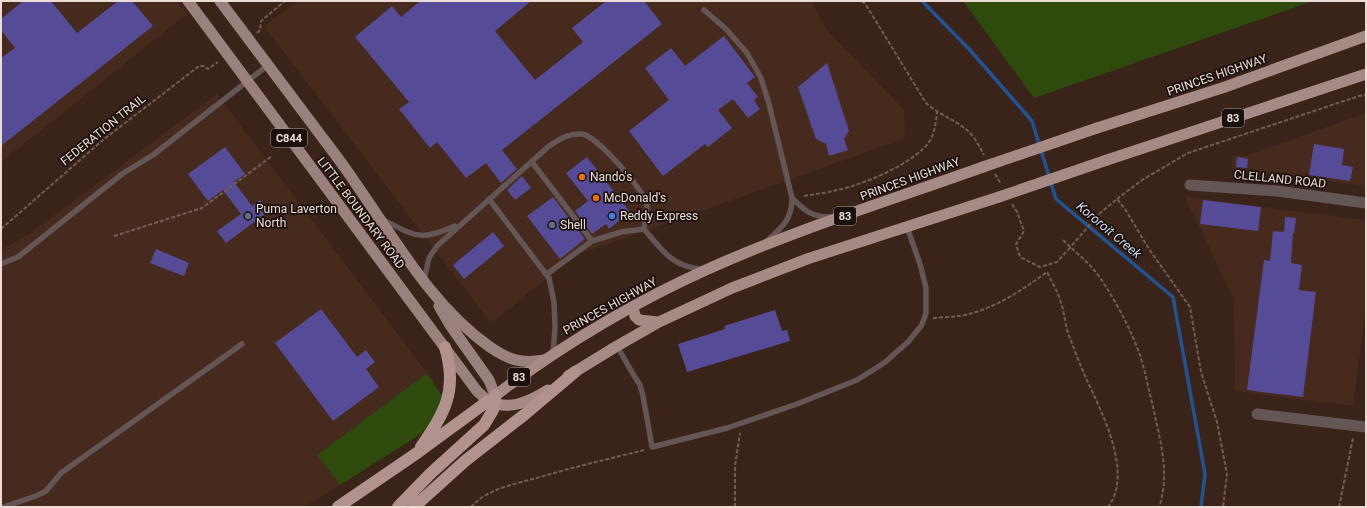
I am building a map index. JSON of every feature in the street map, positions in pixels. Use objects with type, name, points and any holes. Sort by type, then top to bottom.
[{"type":"highway","name":"PRINCES HIGHWAY","points":[[492,400],[549,357],[601,324],[708,269],[843,217],[983,167],[1097,128],[1225,87],[1366,36]]},
{"type":"highway","name":"83","points":[[575,372],[659,322],[689,307],[738,286],[807,260],[1364,75]]},
{"type":"highway","points":[[633,307],[635,316],[639,320],[659,322]]},
{"type":"highway","points":[[417,453],[438,421],[448,399],[450,388],[450,371],[445,347]]},
{"type":"highway","points":[[492,400],[508,406],[522,404],[540,395],[575,372]]},
{"type":"highway","points":[[414,507],[470,457],[524,415],[575,372]]},
{"type":"highway","points":[[338,507],[492,400]]},
{"type":"highway","points":[[398,507],[430,474],[481,428],[489,418],[492,400]]},
{"type":"main road","name":"LITTLE BOUNDARY ROAD","points":[[188,1],[480,395],[492,400]]},
{"type":"main road","name":"LITTLE BOUNDARY ROAD","points":[[220,1],[356,183],[379,218],[433,293],[448,310],[496,351],[512,360],[519,362],[530,362],[549,357]]},
{"type":"main road","points":[[433,293],[448,321],[489,380],[492,400]]},
{"type":"street","name":"CLELLAND ROAD","points":[[1190,185],[1258,189],[1366,203]]},
{"type":"street","points":[[1257,414],[1361,426]]},
{"type":"lane","points":[[704,10],[726,29],[747,53],[761,78],[769,104],[792,198],[792,210],[786,221],[777,232],[758,249]]},
{"type":"lane","points":[[1,264],[18,257],[122,174],[153,155],[268,65]]},
{"type":"lane","points":[[424,280],[428,262],[436,246],[549,146],[571,134],[584,134],[595,140],[607,150],[637,187],[647,204],[644,229],[664,253],[675,262],[690,268],[708,269]]},
{"type":"lane","points":[[532,162],[592,240]]},
{"type":"lane","points":[[792,198],[801,207],[816,216],[843,217]]},
{"type":"lane","points":[[489,199],[548,274],[555,316],[555,333],[549,357]]},
{"type":"lane","points":[[379,218],[410,234],[419,236],[440,233],[460,224]]},
{"type":"lane","points":[[617,346],[640,385],[652,447],[727,428],[797,404],[857,380],[884,363],[908,342],[921,326],[926,313],[926,288],[920,264],[907,226]]},
{"type":"lane","points":[[548,274],[592,240],[621,232],[644,229]]},
{"type":"lane","points":[[3,507],[46,491],[62,474],[242,344]]},
{"type":"path","points":[[255,35],[260,30],[261,21],[285,1]]},
{"type":"path","points":[[792,198],[838,190],[864,182],[901,165],[925,147],[931,138],[936,112],[926,103],[866,5],[862,1]]},
{"type":"path","name":"FEDERATION TRAIL","points":[[1,229],[102,140],[133,116],[199,66],[202,65],[208,69],[221,60]]},
{"type":"path","points":[[1068,250],[1098,214],[1142,180],[1188,153],[1351,98],[1366,95]]},
{"type":"path","points":[[114,236],[202,208],[272,156]]},
{"type":"path","points":[[1117,199],[1126,209],[1149,249],[1190,306],[1201,372],[1217,422],[1227,474],[1223,507]]},
{"type":"path","points":[[1063,240],[1094,270],[1114,301],[1137,347],[1148,386],[1164,464],[1164,489],[1159,507]]},
{"type":"path","points":[[924,319],[965,315],[992,306],[1015,294],[1048,272],[1061,303],[1069,336],[1098,403],[1115,448],[1117,462],[1116,485],[1113,500],[1108,507]]},
{"type":"path","points":[[735,507],[735,466],[742,423]]},
{"type":"path","points":[[1339,507],[1361,426]]},
{"type":"path","points":[[471,507],[477,500],[498,489],[652,447]]},
{"type":"shaded area","points":[[1,1],[177,1],[187,14],[1,162]]},
{"type":"shaded area","points":[[297,1],[811,1],[826,29],[904,110],[905,137],[576,255],[491,323],[264,26]]},
{"type":"shaded area","points":[[217,94],[427,373],[317,455],[340,485],[304,507],[1,507],[1,250],[28,235]]},
{"type":"shaded area","points":[[1366,113],[1366,186],[1232,168],[1233,156],[1246,156]]},
{"type":"shaded area","points":[[1185,197],[1366,220],[1366,305],[1353,406],[1235,391],[1234,299]]},
{"type":"green space","points":[[963,1],[1313,1],[1034,98]]},
{"type":"green space","points":[[427,373],[443,397],[434,419],[421,434],[340,485],[317,455]]},
{"type":"building","points":[[23,1],[51,1],[77,33],[118,1],[132,1],[153,26],[1,146],[1,58],[15,48],[1,30],[1,19]]},
{"type":"building","points":[[420,1],[531,1],[495,31],[535,80],[583,42],[572,28],[606,1],[644,1],[662,24],[502,150],[517,169],[501,183],[486,163],[466,178],[437,142],[430,148],[399,109],[409,102],[355,37],[392,6],[401,17]]},
{"type":"building","points":[[724,36],[755,77],[747,83],[758,97],[754,100],[760,109],[748,118],[733,99],[718,110],[732,128],[708,147],[705,144],[663,176],[629,131],[669,100],[645,68],[671,48],[685,66]]},
{"type":"building","points":[[827,63],[849,131],[844,139],[848,150],[829,156],[826,144],[816,139],[798,87]]},
{"type":"building","points":[[1314,144],[1344,149],[1342,165],[1353,167],[1350,181],[1309,175]]},
{"type":"building","points":[[225,147],[245,174],[234,182],[252,206],[260,200],[269,211],[226,243],[217,231],[241,214],[223,190],[208,201],[188,174]]},
{"type":"building","points":[[587,157],[630,212],[609,229],[606,224],[592,234],[575,211],[588,201],[566,173]]},
{"type":"building","points":[[1237,157],[1248,159],[1247,168],[1236,167]]},
{"type":"building","points":[[522,176],[531,188],[515,200],[507,190]]},
{"type":"building","points":[[553,197],[585,239],[560,259],[527,216]]},
{"type":"building","points":[[1203,200],[1261,207],[1258,231],[1200,224]]},
{"type":"building","points":[[1285,217],[1296,218],[1293,233],[1291,263],[1302,265],[1299,290],[1316,292],[1303,397],[1247,390],[1264,260],[1270,261],[1273,231],[1284,232]]},
{"type":"building","points":[[493,232],[504,246],[464,279],[453,265]]},
{"type":"building","points":[[156,249],[189,263],[184,276],[150,263]]},
{"type":"building","points":[[321,309],[357,357],[366,350],[375,362],[366,369],[379,387],[333,421],[275,343]]},
{"type":"building","points":[[775,310],[782,331],[787,330],[790,341],[687,372],[678,344],[725,329],[724,326]]},
{"type":"waterway","name":"Kororoit Creek","points":[[922,1],[969,49],[1032,121],[1056,199],[1173,297],[1205,474],[1201,507]]},
{"type":"place","name":"Nando's","points":[[582,177]]},
{"type":"place","name":"McDonald's","points":[[596,198]]},
{"type":"place","name":"Puma Laverton North","points":[[248,216]]},
{"type":"place","name":"Reddy Express","points":[[612,216]]},
{"type":"place","name":"Shell","points":[[552,225]]}]
